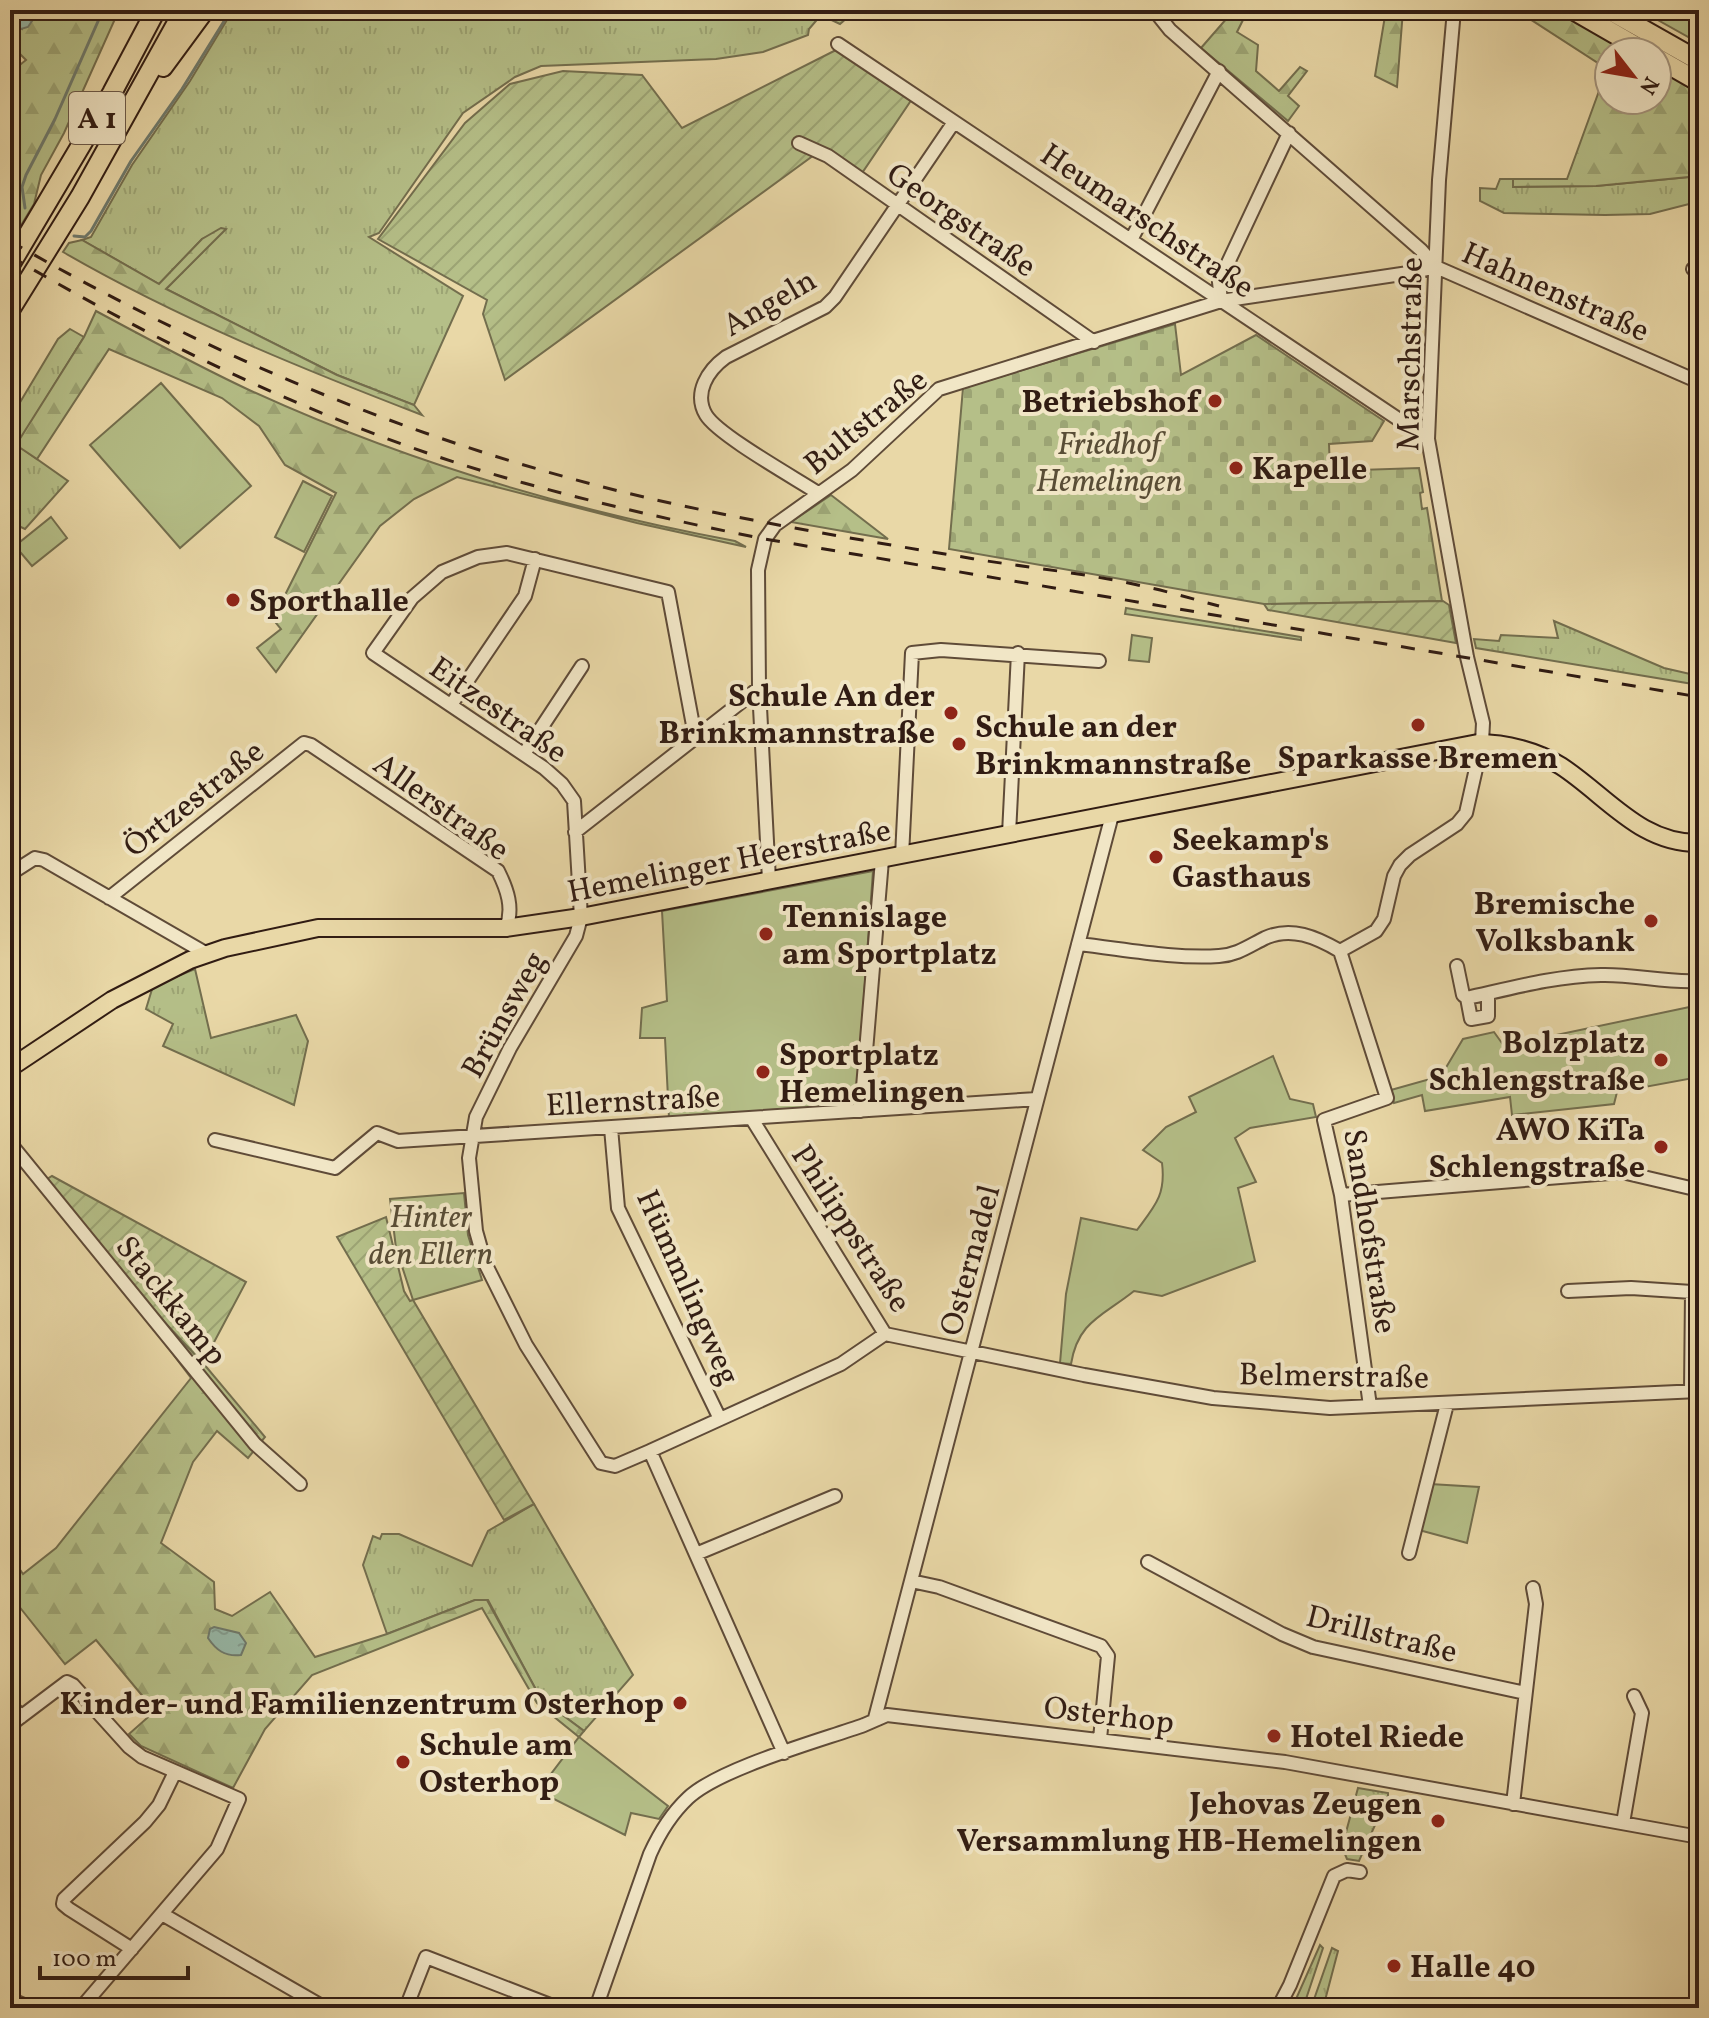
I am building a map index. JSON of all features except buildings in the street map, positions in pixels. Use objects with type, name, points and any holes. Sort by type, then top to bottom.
[{"type":"highway","points":[[134,52],[145,10]]},
{"type":"highway","name":"A 1","points":[[10,265],[156,10]]},
{"type":"highway","name":"A 1","points":[[10,310],[80,197],[184,10]]},
{"type":"highway","points":[[136,100],[179,48],[205,10]]},
{"type":"highway","points":[[1573,10],[1618,36]]},
{"type":"highway","points":[[1609,10],[1699,61]]},
{"type":"highway","points":[[1626,10],[1699,51]]},
{"type":"highway","points":[[1673,68],[1694,81]]},
{"type":"main road","name":"Hemelinger Heerstraße","points":[[10,1068],[112,1000],[190,960],[318,928],[506,928],[581,917],[1482,742]]},
{"type":"main road","points":[[1482,742],[1522,750],[1551,761],[1637,827],[1678,844],[1699,844]]},
{"type":"street","points":[[1154,10],[1170,30],[1421,250],[1436,267]]},
{"type":"street","name":"Marschstraße","points":[[1454,10],[1439,180],[1428,439],[1467,657],[1483,723],[1482,742]]},
{"type":"street","name":"Heumarschstraße","points":[[838,44],[1428,439]]},
{"type":"street","points":[[1131,240],[1219,71]]},
{"type":"street","name":"Angeln","points":[[818,493],[713,422],[702,406],[702,389],[713,366],[726,357],[811,314],[835,297],[954,122]]},
{"type":"street","points":[[1221,301],[1219,282],[1289,133]]},
{"type":"street","name":"Georgstraße","points":[[799,143],[828,156],[1094,342]]},
{"type":"street","name":"Bultstraße","points":[[769,880],[759,688],[758,570],[765,539],[786,514],[852,470],[939,389],[1221,301],[1436,267]]},
{"type":"street","name":"Hahnenstraße","points":[[1436,267],[1699,382]]},
{"type":"street","name":"Eitzestraße","points":[[535,559],[507,553],[478,557],[442,572],[412,598],[373,653],[524,754],[562,784],[574,801],[581,917]]},
{"type":"street","points":[[451,705],[525,596],[535,559],[668,592],[695,736]]},
{"type":"street","points":[[902,856],[912,653],[941,650],[1018,653],[1099,661]]},
{"type":"street","points":[[1009,834],[1018,653]]},
{"type":"street","points":[[524,754],[582,666]]},
{"type":"street","points":[[575,832],[759,688]]},
{"type":"street","points":[[1078,944],[1219,956],[1244,950],[1282,932],[1296,932],[1340,951],[1376,931],[1384,919],[1394,876],[1400,865],[1457,824],[1466,813],[1482,742]]},
{"type":"street","name":"Örtzestraße","points":[[109,898],[304,743],[311,745]]},
{"type":"street","name":"Allerstraße","points":[[311,745],[498,871],[507,889],[510,917],[506,928]]},
{"type":"street","name":"Osternadel","points":[[875,1718],[1112,815]]},
{"type":"street","points":[[10,874],[35,858],[48,862],[207,954]]},
{"type":"street","points":[[861,1111],[882,860]]},
{"type":"street","name":"Brünsweg","points":[[471,1136],[476,1117],[510,1048],[576,936],[581,917]]},
{"type":"street","name":"Sandhofstraße","points":[[1340,951],[1387,1098],[1324,1120],[1341,1195],[1370,1406]]},
{"type":"street","points":[[1457,966],[1471,1019],[1488,1016],[1488,994]]},
{"type":"street","points":[[1467,998],[1555,978],[1600,975],[1671,982],[1699,981]]},
{"type":"street","name":"Ellernstraße","points":[[215,1140],[335,1168],[370,1137],[375,1128],[398,1141],[1037,1099]]},
{"type":"street","name":"Philippstraße","points":[[752,1119],[885,1334],[971,1353]]},
{"type":"street","name":"Hümmlingweg","points":[[611,1128],[618,1208],[720,1419]]},
{"type":"street","points":[[471,1136],[469,1158],[476,1231],[485,1263],[526,1345],[601,1463],[615,1466],[650,1451],[841,1364],[885,1334]]},
{"type":"street","name":"Stackkamp","points":[[10,1143],[255,1444],[300,1484]]},
{"type":"street","points":[[1341,1195],[1622,1172],[1699,1190]]},
{"type":"street","points":[[1568,1291],[1631,1288],[1692,1292],[1695,1391]]},
{"type":"street","name":"Belmerstraße","points":[[971,1353],[1213,1398],[1330,1408],[1695,1391]]},
{"type":"street","points":[[1409,1553],[1447,1404]]},
{"type":"street","points":[[650,1451],[784,1753]]},
{"type":"street","points":[[696,1554],[835,1496]]},
{"type":"street","name":"Drillstraße","points":[[1148,1562],[1282,1634],[1313,1647],[1525,1693]]},
{"type":"street","points":[[911,1581],[939,1587],[1101,1646],[1108,1656],[1100,1739]]},
{"type":"street","points":[[1513,1804],[1536,1604],[1533,1588]]},
{"type":"street","points":[[10,1725],[67,1682],[142,1757],[239,1799],[217,1849],[81,2008]]},
{"type":"street","points":[[1623,1823],[1642,1713],[1634,1696]]},
{"type":"street","points":[[10,1704],[21,1717]]},
{"type":"street","name":"Osterhop","points":[[596,2008],[650,1854],[660,1833],[689,1797],[720,1777],[887,1715],[1285,1762],[1699,1837]]},
{"type":"street","points":[[132,1949],[69,1909],[63,1904],[64,1899],[145,1822],[159,1805],[175,1772]]},
{"type":"street","points":[[1278,2008],[1334,1876],[1347,1870],[1360,1872]]},
{"type":"street","points":[[162,1914],[325,2008]]},
{"type":"street","points":[[406,2008],[426,1957],[558,2008]]},
{"type":"street","points":[[10,1999],[31,2008]]},
{"type":"green space","points":[[33,10],[119,10],[64,133],[41,175],[34,204],[20,227],[10,222],[10,73],[26,60],[10,44],[10,19],[22,29]]},
{"type":"green space","points":[[233,10],[856,10],[840,24],[821,15],[809,29],[808,35],[763,52],[716,59],[541,66],[515,77],[463,113],[379,233],[369,237],[463,296],[414,405],[337,375],[166,289],[225,229],[202,239],[159,284],[82,240],[91,237],[132,165],[190,81]]},
{"type":"green space","points":[[1234,10],[1248,10],[1237,32],[1258,45],[1256,71],[1279,91],[1300,67],[1307,71],[1288,96],[1299,106],[1288,121],[1201,48]]},
{"type":"green space","points":[[1386,10],[1403,10],[1397,87],[1375,76]]},
{"type":"green space","points":[[1516,10],[1556,10],[1602,36],[1593,36],[1593,60]]},
{"type":"green space","points":[[1640,10],[1694,10],[1699,13],[1699,43]]},
{"type":"green space","points":[[838,49],[912,99],[860,176],[821,150],[505,380],[483,314],[487,300],[378,239],[465,123],[510,84],[563,71],[642,75],[682,128]]},
{"type":"green space","points":[[1673,77],[1699,92],[1699,176],[1596,186],[1513,187],[1513,179],[1567,179],[1593,108],[1593,116],[1673,116]]},
{"type":"green space","points":[[1699,176],[1699,204],[1650,214],[1504,213],[1480,201],[1480,188],[1496,189],[1500,179],[1513,179],[1513,187],[1596,186]]},
{"type":"green space","points":[[221,228],[226,229],[166,289],[337,375],[414,405],[422,415],[240,341],[150,299],[63,252],[69,243],[82,240],[159,284],[202,239]]},
{"type":"green space","points":[[96,311],[247,389],[305,415],[425,460],[548,498],[735,541],[746,547],[457,477],[414,499],[380,526],[276,672],[257,648],[281,629],[267,612],[283,599],[336,493],[285,465],[259,426],[222,398],[109,349],[37,459],[16,445],[84,337]]},
{"type":"green space","name":"Friedhof Hemelingen","points":[[1175,324],[1181,375],[1256,335],[1384,421],[1372,441],[1329,444],[1330,471],[1419,468],[1422,509],[1427,508],[1442,601],[1264,604],[949,549],[963,388]]},
{"type":"green space","points":[[70,329],[84,337],[17,445],[68,481],[25,529],[10,522],[10,419],[58,339]]},
{"type":"green space","points":[[161,383],[251,486],[180,548],[90,445]]},
{"type":"green space","points":[[303,481],[332,496],[304,552],[275,537]]},
{"type":"green space","points":[[831,495],[888,539],[791,522]]},
{"type":"green space","points":[[51,517],[67,538],[32,566],[15,546]]},
{"type":"green space","points":[[1443,601],[1449,605],[1456,643],[1268,610],[1264,604]]},
{"type":"green space","points":[[1126,608],[1301,637],[1301,640],[1125,614]]},
{"type":"green space","points":[[1554,621],[1664,668],[1699,676],[1699,685],[1476,648],[1474,639],[1499,641],[1501,635],[1558,638]]},
{"type":"green space","points":[[1132,635],[1152,638],[1149,662],[1129,660]]},
{"type":"green space","name":"Tennislage am Sportplatz","points":[[873,871],[856,1108],[669,1118],[665,1038],[640,1038],[642,1008],[667,1001],[662,911]]},
{"type":"green space","points":[[195,969],[211,1038],[296,1015],[308,1041],[294,1105],[163,1046],[173,1024],[146,1009],[153,986]]},
{"type":"green space","points":[[1699,1005],[1699,1077],[1617,1092],[1614,1104],[1512,1115],[1510,1097],[1425,1111],[1422,1095],[1394,1103],[1391,1090],[1441,1076],[1463,1039],[1494,1032],[1504,1046]]},
{"type":"green space","points":[[1273,1056],[1290,1099],[1313,1104],[1316,1117],[1250,1128],[1235,1138],[1256,1182],[1238,1188],[1255,1261],[1162,1296],[1134,1291],[1086,1329],[1079,1338],[1071,1364],[1060,1363],[1066,1294],[1081,1218],[1137,1230],[1161,1192],[1163,1174],[1162,1163],[1143,1150],[1166,1127],[1196,1112],[1189,1097]]},
{"type":"green space","points":[[52,1176],[246,1282],[203,1363],[152,1309],[44,1181]]},
{"type":"green space","name":"Hinter den Ellern","points":[[464,1193],[468,1235],[482,1280],[413,1300],[396,1248],[390,1199]]},
{"type":"green space","points":[[386,1217],[404,1291],[410,1301],[413,1300],[534,1504],[504,1520],[337,1237]]},
{"type":"green space","points":[[152,1309],[203,1363],[265,1437],[248,1458],[217,1431],[193,1462],[161,1543],[214,1582],[215,1609],[232,1616],[270,1592],[315,1657],[387,1634],[475,1600],[487,1600],[541,1699],[584,1731],[579,1737],[537,1703],[482,1608],[312,1675],[265,1729],[233,1788],[141,1746],[129,1734],[155,1711],[96,1640],[65,1664],[10,1595],[10,1555],[23,1574],[56,1548],[191,1378],[144,1316]]},
{"type":"green space","points":[[1430,1484],[1479,1487],[1467,1543],[1419,1530]]},
{"type":"green space","points":[[534,1504],[633,1675],[584,1731],[541,1699],[488,1600],[475,1600],[387,1634],[363,1565],[373,1536],[380,1539],[382,1534],[399,1534],[472,1566],[488,1531]]},
{"type":"green space","points":[[579,1737],[668,1806],[659,1819],[631,1813],[625,1835],[538,1791]]},
{"type":"green space","points":[[1358,1788],[1388,1793],[1359,1861],[1347,1859],[1342,1847]]},
{"type":"green space","points":[[1320,1945],[1323,1948],[1303,2008],[1292,2008]]},
{"type":"green space","points":[[1332,1948],[1338,1951],[1323,2008],[1311,2008]]},
{"type":"water","points":[[10,10],[33,10],[34,18],[28,27],[21,29],[10,19]]},
{"type":"water","points":[[214,1627],[239,1633],[246,1643],[241,1655],[226,1654],[214,1646],[208,1638],[210,1629]]},
{"type":"waterway","points":[[25,208],[22,187],[26,175],[55,119],[103,10]]},
{"type":"waterway","points":[[74,236],[85,237],[91,231],[131,161],[182,89],[231,10]]},
{"type":"railway","points":[[10,241],[169,326],[251,364],[419,431],[505,459],[591,484],[717,513],[987,561],[1110,579],[1219,606]]},
{"type":"railway","points":[[10,256],[132,324],[260,386],[391,440],[554,491],[765,539],[1699,697]]},
{"type":"place","name":"Betriebshof","points":[[1215,401]]},
{"type":"place","name":"Kapelle","points":[[1236,468]]},
{"type":"place","name":"Sporthalle","points":[[233,600]]},
{"type":"place","name":"Schule An der Brinkmannstraße","points":[[951,713]]},
{"type":"place","name":"Sparkasse Bremen","points":[[1418,725]]},
{"type":"place","name":"Schule an der Brinkmannstraße","points":[[959,744]]},
{"type":"place","name":"Seekamp's Gasthaus","points":[[1156,857]]},
{"type":"place","name":"Bremische Volksbank","points":[[1651,921]]},
{"type":"place","name":"Tennislage am Sportplatz","points":[[766,934]]},
{"type":"place","name":"Bolzplatz Schlengstraße","points":[[1661,1060]]},
{"type":"place","name":"Sportplatz Hemelingen","points":[[763,1072]]},
{"type":"place","name":"AWO KiTa Schlengstraße","points":[[1661,1147]]},
{"type":"place","name":"Kinder- und Familienzentrum Osterhop","points":[[680,1703]]},
{"type":"place","name":"Hotel Riede","points":[[1274,1736]]},
{"type":"place","name":"Schule am Osterhop","points":[[403,1762]]},
{"type":"place","name":"Jehovas Zeugen Versammlung HB-Hemelingen","points":[[1438,1821]]},
{"type":"place","name":"Halle 40","points":[[1394,1966]]}]
